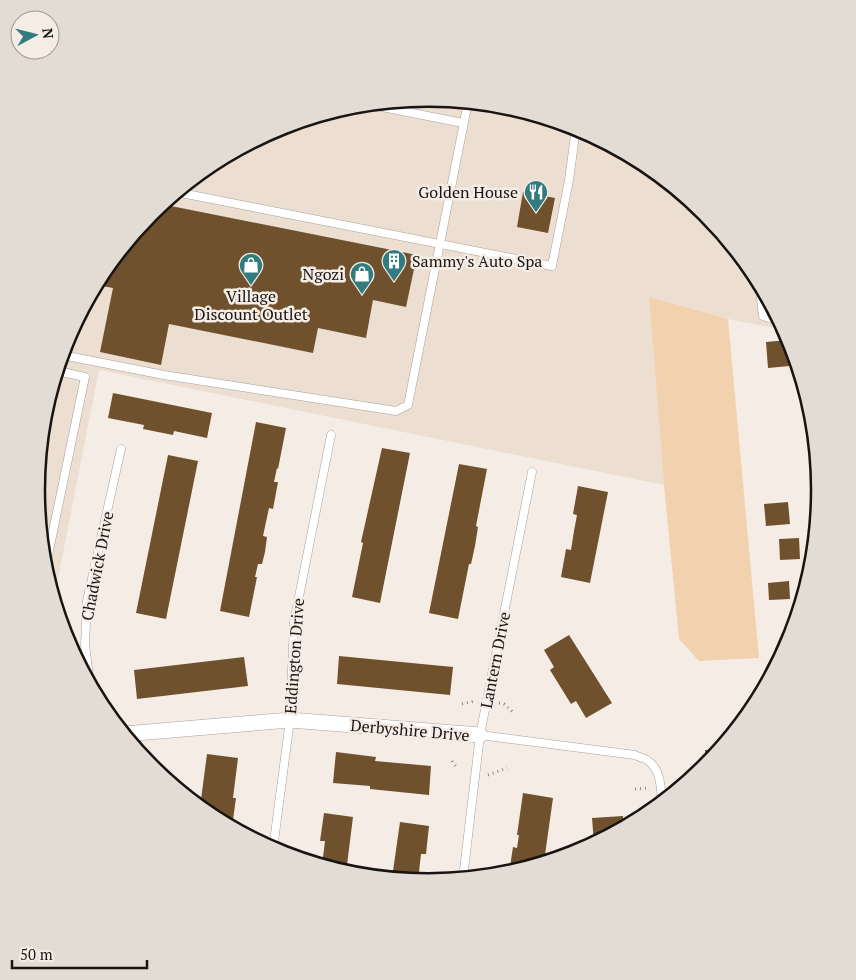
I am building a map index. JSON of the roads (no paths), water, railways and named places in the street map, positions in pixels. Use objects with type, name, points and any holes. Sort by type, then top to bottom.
[{"type":"street","name":"Derbyshire Drive","points":[[132,733],[290,720],[480,735]]},
{"type":"lane","points":[[392,109],[463,123]]},
{"type":"lane","points":[[69,356],[164,375],[396,411],[408,405],[466,109]]},
{"type":"lane","points":[[185,194],[552,266],[569,180],[575,136]]},
{"type":"lane","points":[[761,300],[762,316],[771,318]]},
{"type":"lane","points":[[49,549],[85,377],[63,372]]},
{"type":"lane","name":"Eddington Drive","points":[[274,841],[290,720],[294,622],[331,435]]},
{"type":"lane","name":"Chadwick Drive","points":[[88,666],[85,645],[87,601],[122,449]]},
{"type":"lane","name":"Lantern Drive","points":[[464,871],[480,735],[532,472]]},
{"type":"lane","name":"Derbyshire Drive","points":[[480,735],[635,755],[648,761],[657,772],[661,794]]},
{"type":"place","name":"Golden House","points":[[536,213]]},
{"type":"place","name":"Sammy's Auto Spa","points":[[394,282]]},
{"type":"place","name":"Village Discount Outlet","points":[[251,286]]},
{"type":"place","name":"Ngozi","points":[[362,295]]}]
